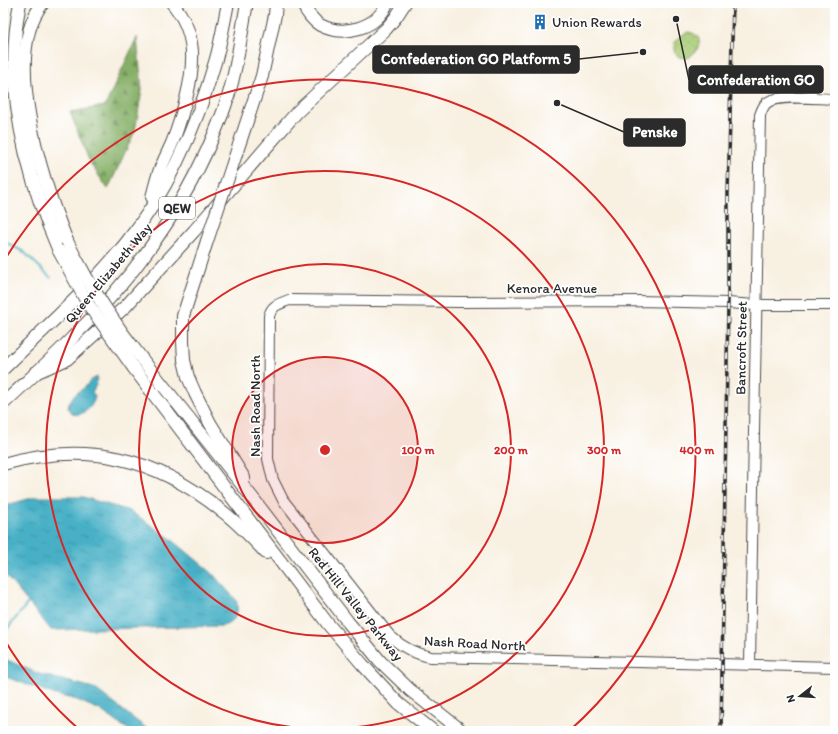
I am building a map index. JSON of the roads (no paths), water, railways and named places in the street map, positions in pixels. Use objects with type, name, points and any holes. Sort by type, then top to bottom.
[{"type":"highway","points":[[20,3],[16,28],[15,54],[19,113],[25,150],[48,226],[81,270],[118,328],[138,363],[293,578],[328,624],[398,703],[434,731]]},
{"type":"highway","points":[[43,3],[33,19],[27,36],[25,79],[29,113],[36,150],[63,246]]},
{"type":"highway","points":[[148,212],[161,166],[172,143],[181,118],[191,76],[193,57],[188,30],[182,17],[172,3]]},
{"type":"highway","name":"Queen Elizabeth Way","points":[[3,369],[101,272],[126,243],[165,185],[182,152],[199,112],[216,59],[228,3]]},
{"type":"highway","name":"Queen Elizabeth Way","points":[[3,404],[73,337],[135,268],[164,230],[186,192],[205,154],[223,112],[235,69],[247,3]]},
{"type":"highway","points":[[255,501],[243,474],[210,423],[188,377],[184,360],[183,316],[262,76],[275,15],[276,3]]},
{"type":"highway","points":[[302,3],[306,11],[319,24],[333,30],[349,31],[365,26],[372,21],[387,3]]},
{"type":"highway","points":[[35,373],[67,359],[126,306],[194,231],[297,112],[386,29],[405,3]]},
{"type":"highway","points":[[138,363],[255,501]]},
{"type":"highway","points":[[3,464],[27,457],[57,453],[98,454],[124,459],[146,466],[176,480],[200,494],[223,511],[244,530],[280,569],[293,578]]},
{"type":"highway","name":"Red Hill Valley Parkway","points":[[255,501],[348,622],[380,661],[410,690],[462,731]]},
{"type":"street","name":"Bancroft Street","points":[[750,664],[755,305],[760,115],[762,108],[767,103],[776,99],[835,99]]},
{"type":"street","name":"Kenora Avenue","points":[[271,310],[277,305],[289,300],[460,302],[631,301],[755,305],[835,305]]},
{"type":"street","name":"Nash Road North","points":[[271,310],[269,316],[268,459],[273,480],[283,500],[390,636],[400,645],[410,651],[431,657],[835,666]]},
{"type":"water","points":[[97,377],[96,385],[92,392],[95,396],[93,403],[81,414],[73,414],[68,408],[71,400],[91,380]]},
{"type":"water","points":[[35,497],[83,497],[130,511],[170,538],[211,572],[236,600],[236,616],[231,622],[223,626],[51,630],[3,572],[3,506]]},
{"type":"water","points":[[3,658],[39,674],[94,688],[150,731],[130,731],[100,710],[77,700],[56,695],[3,676]]},
{"type":"waterway","points":[[3,241],[24,252],[51,278]]},
{"type":"waterway","points":[[3,634],[28,603]]},
{"type":"waterway","points":[[386,731],[392,731]]},
{"type":"railway","points":[[721,731],[728,303],[728,194],[733,3]]},
{"type":"place","name":"Confederation GO","points":[[676,19]]},
{"type":"place","name":"Union Rewards","points":[[540,22]]},
{"type":"place","name":"Confederation GO Platform 5","points":[[643,52]]},
{"type":"place","name":"Penske","points":[[557,103]]}]
